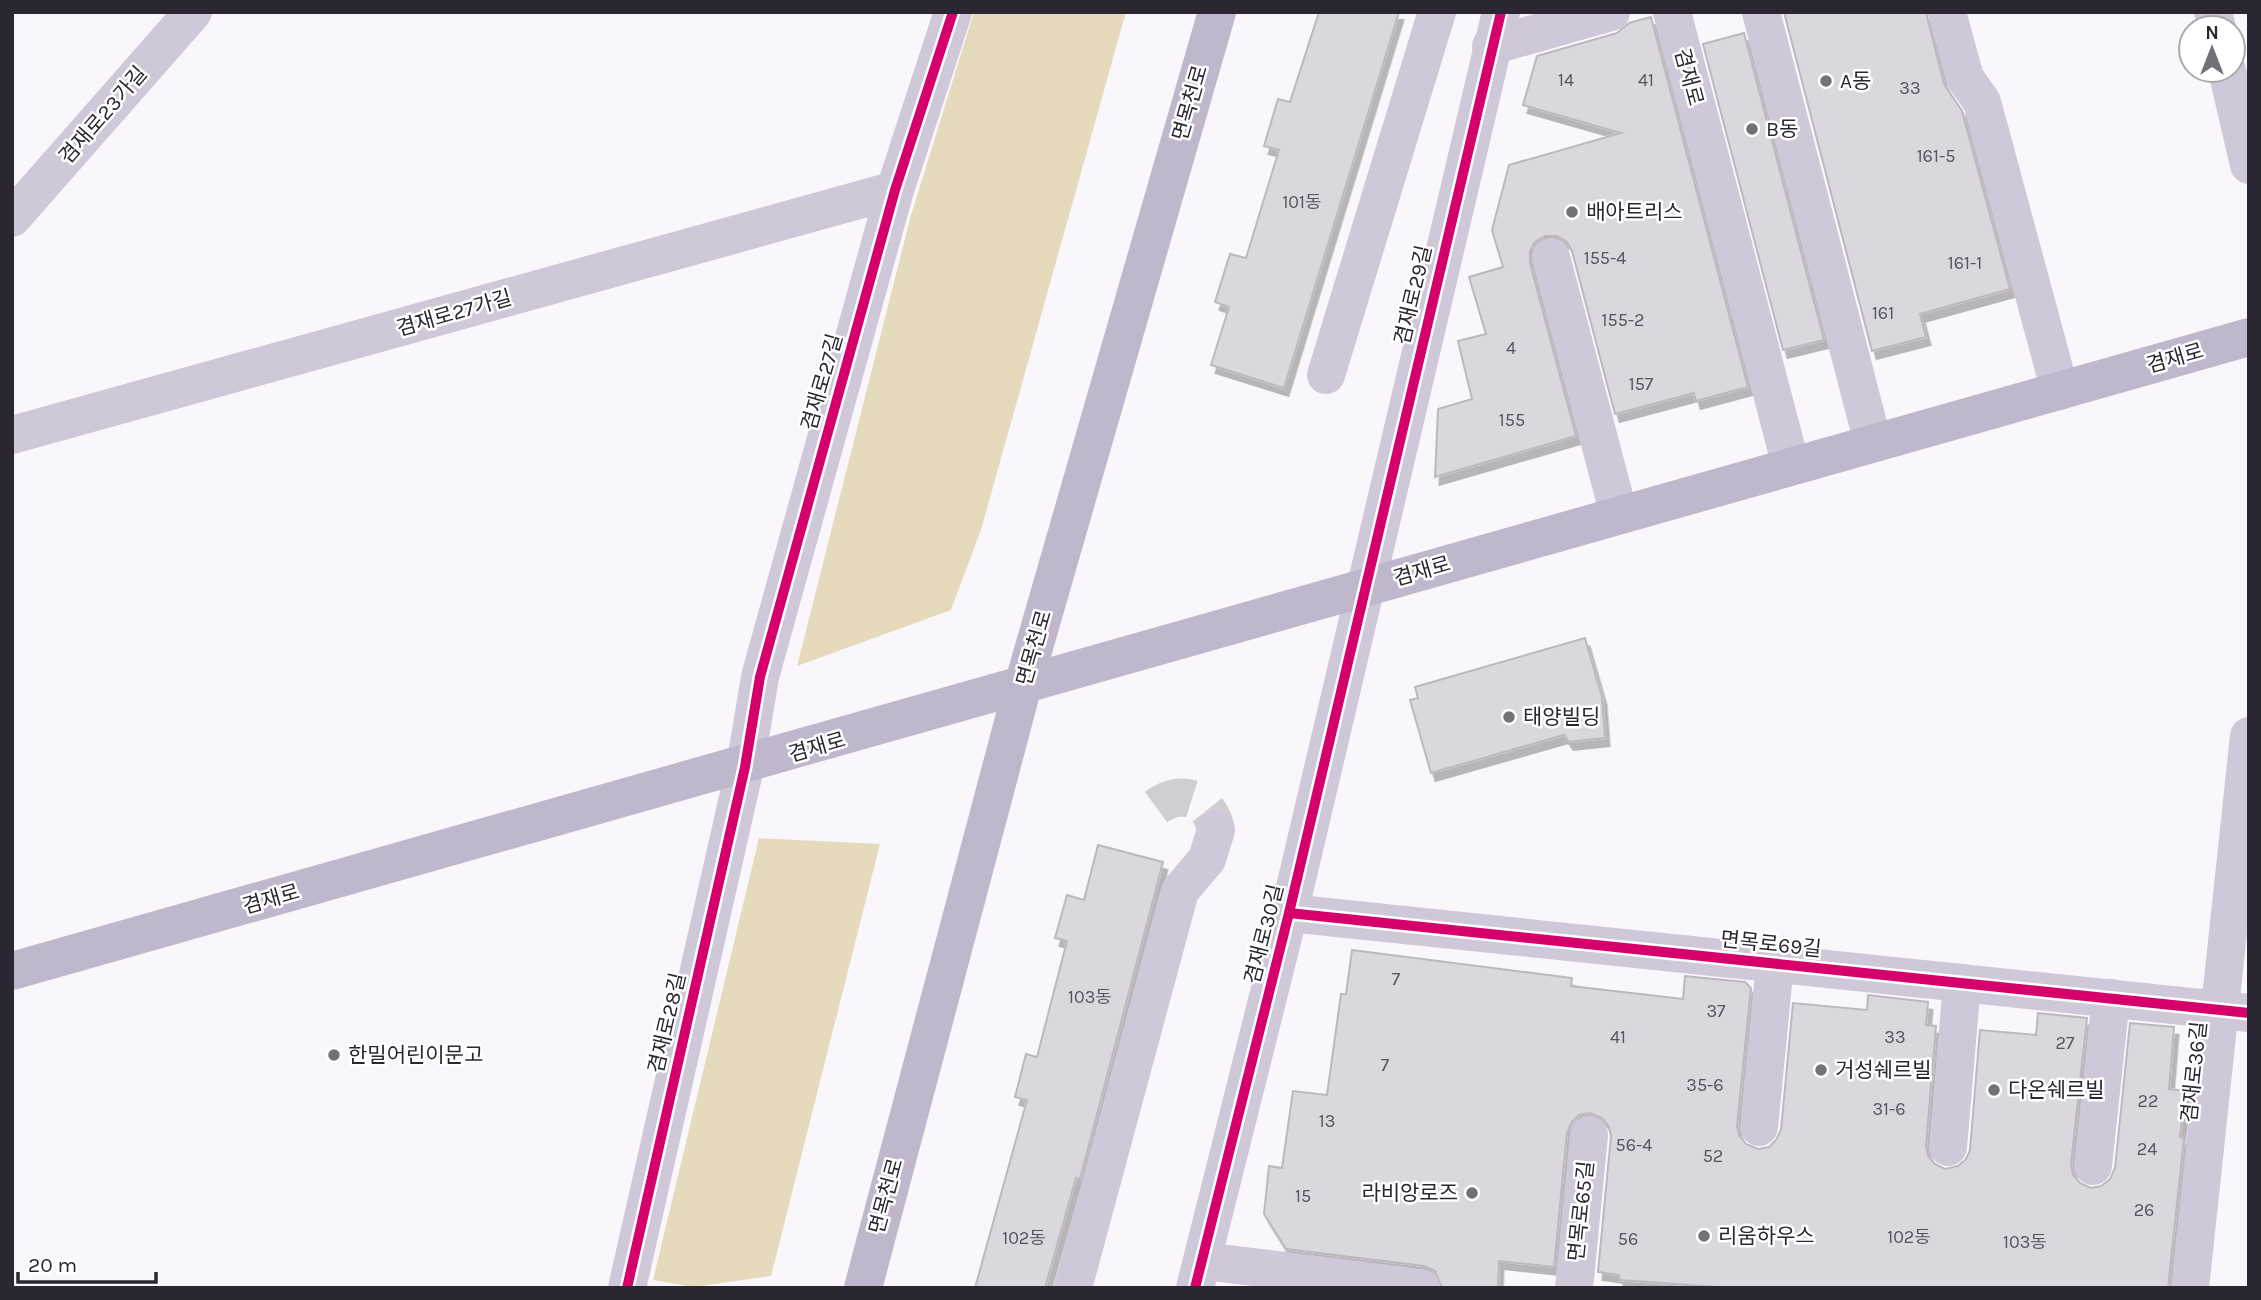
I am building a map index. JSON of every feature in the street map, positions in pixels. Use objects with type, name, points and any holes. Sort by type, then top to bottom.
[{"type":"main road","name":"면목천로","points":[[863,1288],[1022,689],[1217,12]]},
{"type":"main road","name":"겸재로","points":[[12,971],[1022,689],[1364,587],[2249,337]]},
{"type":"street","name":"겸재로23가길","points":[[12,218],[194,12]]},
{"type":"street","name":"겸재로27길","points":[[745,767],[760,677],[895,190],[953,12]]},
{"type":"street","points":[[1326,375],[1437,12]]},
{"type":"street","points":[[1496,29],[1611,12]]},
{"type":"street","name":"겸재로","points":[[1672,12],[1791,466]]},
{"type":"street","points":[[1761,12],[1873,443]]},
{"type":"street","points":[[1947,12],[1965,78],[1982,102],[2060,391]]},
{"type":"street","name":"겸재로29길","points":[[1364,587],[1496,29]]},
{"type":"street","points":[[2230,84],[2249,165]]},
{"type":"street","name":"겸재로27가길","points":[[12,435],[895,190]]},
{"type":"street","points":[[1551,257],[1619,515]]},
{"type":"street","name":"겸재로30길","points":[[1199,1274],[1289,913],[1364,587]]},
{"type":"street","name":"겸재로36길","points":[[2190,1288],[2235,1011],[2249,736]]},
{"type":"street","name":"겸재로28길","points":[[627,1288],[745,767]]},
{"type":"street","points":[[1073,1288],[1180,891],[1207,859],[1216,830]]},
{"type":"street","name":"면목로69길","points":[[1289,913],[2235,1011]]},
{"type":"street","points":[[1759,1127],[1775,964]]},
{"type":"street","points":[[1948,1147],[1962,983]]},
{"type":"street","points":[[2093,1166],[2111,998]]},
{"type":"street","name":"면목로65길","points":[[1574,1288],[1589,1135]]},
{"type":"street","points":[[1199,1274],[1420,1288]]},
{"type":"shaded area","points":[[974,12],[1126,12],[981,530],[951,610],[797,666],[911,215]]},
{"type":"shaded area","points":[[759,838],[880,844],[771,1276],[693,1287],[653,1280]]},
{"type":"building","points":[[1319,12],[1399,12],[1284,388],[1211,365],[1229,307],[1215,302],[1230,254],[1246,258],[1279,150],[1264,146],[1278,99],[1290,102]]},
{"type":"building","points":[[1784,12],[1926,12],[1944,84],[1962,111],[2010,289],[1920,314],[1926,337],[1872,351]]},
{"type":"building","points":[[1651,17],[1748,387],[1696,401],[1694,393],[1615,414],[1572,251],[1567,242],[1557,236],[1545,236],[1535,242],[1530,251],[1530,263],[1576,436],[1435,477],[1438,409],[1472,399],[1458,341],[1486,334],[1469,277],[1503,267],[1492,230],[1509,165],[1621,133],[1523,105],[1537,56],[1617,33],[1629,23]]},
{"type":"building","points":[[1744,33],[1824,340],[1783,350],[1703,44]]},
{"type":"building","name":"태양빌딩","points":[[1585,638],[1602,697],[1605,738],[1569,742],[1564,735],[1431,773],[1410,700],[1418,698],[1415,687]]},
{"type":"building","points":[[1098,845],[1163,862],[1080,1179],[1076,1178],[1045,1288],[975,1288],[1027,1100],[1015,1097],[1026,1054],[1037,1057],[1067,941],[1055,938],[1067,895],[1084,900]]},
{"type":"building","points":[[1352,950],[1572,978],[1571,986],[1683,999],[1685,976],[1745,982],[1751,988],[1737,1126],[1739,1135],[1746,1144],[1758,1149],[1769,1147],[1781,1130],[1793,1003],[1867,1010],[1868,995],[1928,1002],[1926,1025],[1936,1026],[1926,1146],[1928,1156],[1935,1164],[1945,1169],[1958,1166],[1966,1159],[1970,1150],[1980,1030],[2036,1035],[2038,1013],[2087,1018],[2071,1164],[2073,1175],[2080,1183],[2091,1188],[2101,1186],[2110,1179],[2115,1168],[2130,1023],[2174,1027],[2169,1089],[2186,1091],[2180,1137],[2184,1138],[2168,1288],[1732,1288],[1619,1280],[1619,1275],[1598,1272],[1611,1136],[1609,1127],[1602,1118],[1590,1113],[1579,1115],[1567,1133],[1554,1267],[1499,1261],[1498,1288],[1442,1288],[1435,1271],[1424,1266],[1286,1249],[1264,1214],[1269,1166],[1282,1168],[1293,1091],[1327,1095],[1341,994],[1346,994]]},
{"type":"tunnel","points":[[1156,807],[1176,798],[1194,800],[1208,811],[1216,830]]},
{"type":"cycle path","points":[[627,1288],[745,767],[760,677],[895,190],[953,12]]},
{"type":"cycle path","points":[[1195,1288],[1289,913],[1501,12]]},
{"type":"cycle path","points":[[1289,913],[2249,1013]]},
{"type":"place","name":"A동","points":[[1826,81]]},
{"type":"place","name":"B동","points":[[1752,129]]},
{"type":"place","name":"배아트리스","points":[[1572,212]]},
{"type":"place","name":"태양빌딩","points":[[1509,717]]},
{"type":"place","name":"한밀어린이문고","points":[[334,1055]]},
{"type":"place","name":"거성쉐르빌","points":[[1821,1070]]},
{"type":"place","name":"다온쉐르빌","points":[[1994,1090]]},
{"type":"place","name":"라비앙로즈","points":[[1472,1193]]},
{"type":"place","name":"리움하우스","points":[[1704,1236]]}]
